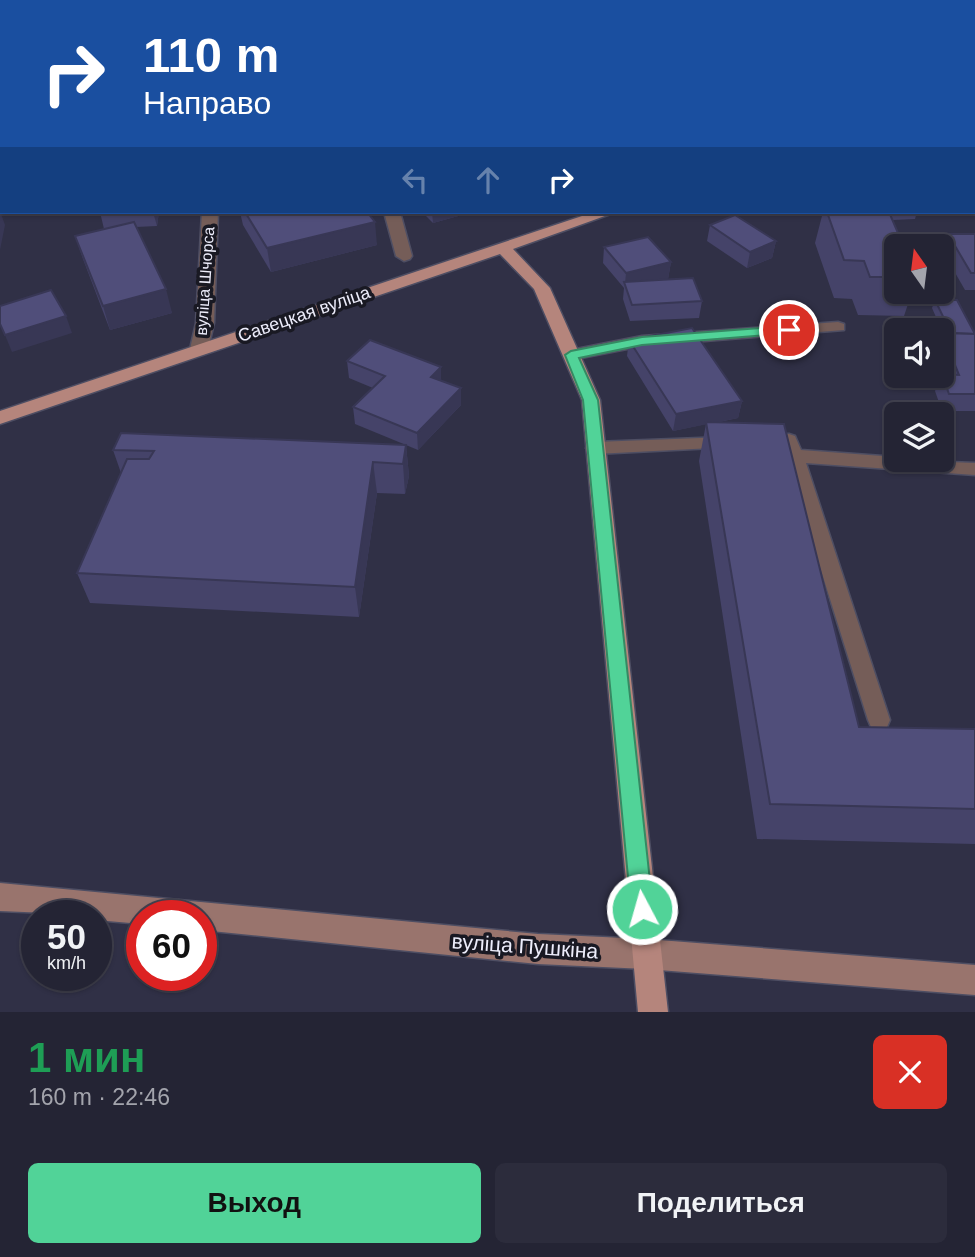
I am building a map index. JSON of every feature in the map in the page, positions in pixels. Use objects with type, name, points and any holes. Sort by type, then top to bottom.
[{"type":"main road","name":"Савецкая вуліца","points":[[0,418],[602,214]]},
{"type":"main road","points":[[502,248],[524,267],[542,288],[591,400],[653,1012]]},
{"type":"main road","points":[[0,897],[126,909]]},
{"type":"main road","name":"вуліца Пушкіна","points":[[217,918],[538,949],[646,954],[975,980]]},
{"type":"street","name":"вуліца Шчорса","points":[[199,349],[205,324],[210,214]]},
{"type":"street","points":[[393,214],[404,256]]},
{"type":"lane","points":[[571,355],[642,341],[838,327]]},
{"type":"lane","points":[[595,448],[789,440],[879,720]]},
{"type":"lane","points":[[794,456],[975,469]]},
{"type":"building","points":[[246,214],[369,214],[375,222],[267,248]]},
{"type":"building","points":[[828,214],[890,214],[898,234],[884,234],[884,277],[870,277],[864,261],[844,260]]},
{"type":"building","points":[[735,215],[776,241],[750,252],[710,225]]},
{"type":"building","points":[[134,222],[166,289],[103,306],[75,236]]},
{"type":"building","points":[[954,234],[975,234],[975,273],[971,273],[954,244]]},
{"type":"building","points":[[648,237],[671,262],[626,273],[604,247]]},
{"type":"building","points":[[693,278],[702,301],[632,305],[624,282]]},
{"type":"building","points":[[51,290],[66,316],[5,335],[0,324],[0,306]]},
{"type":"building","points":[[954,300],[957,300],[975,334],[954,333],[954,318],[944,318],[937,304],[954,304]]},
{"type":"building","points":[[692,328],[742,401],[676,414],[629,340]]},
{"type":"building","points":[[954,333],[975,334],[975,394],[949,394],[947,388],[954,388],[954,375],[959,375],[954,363]]},
{"type":"building","points":[[370,340],[441,367],[431,377],[461,388],[417,433],[353,407],[385,376],[347,361]]},
{"type":"building","points":[[706,422],[784,424],[859,727],[975,729],[975,809],[770,804]]},
{"type":"building","points":[[121,433],[406,445],[403,464],[373,462],[355,587],[77,573],[127,459],[149,459],[154,451],[113,450]]},
{"type":"route","points":[[642,909],[591,400],[571,355],[642,341],[789,330]]}]
